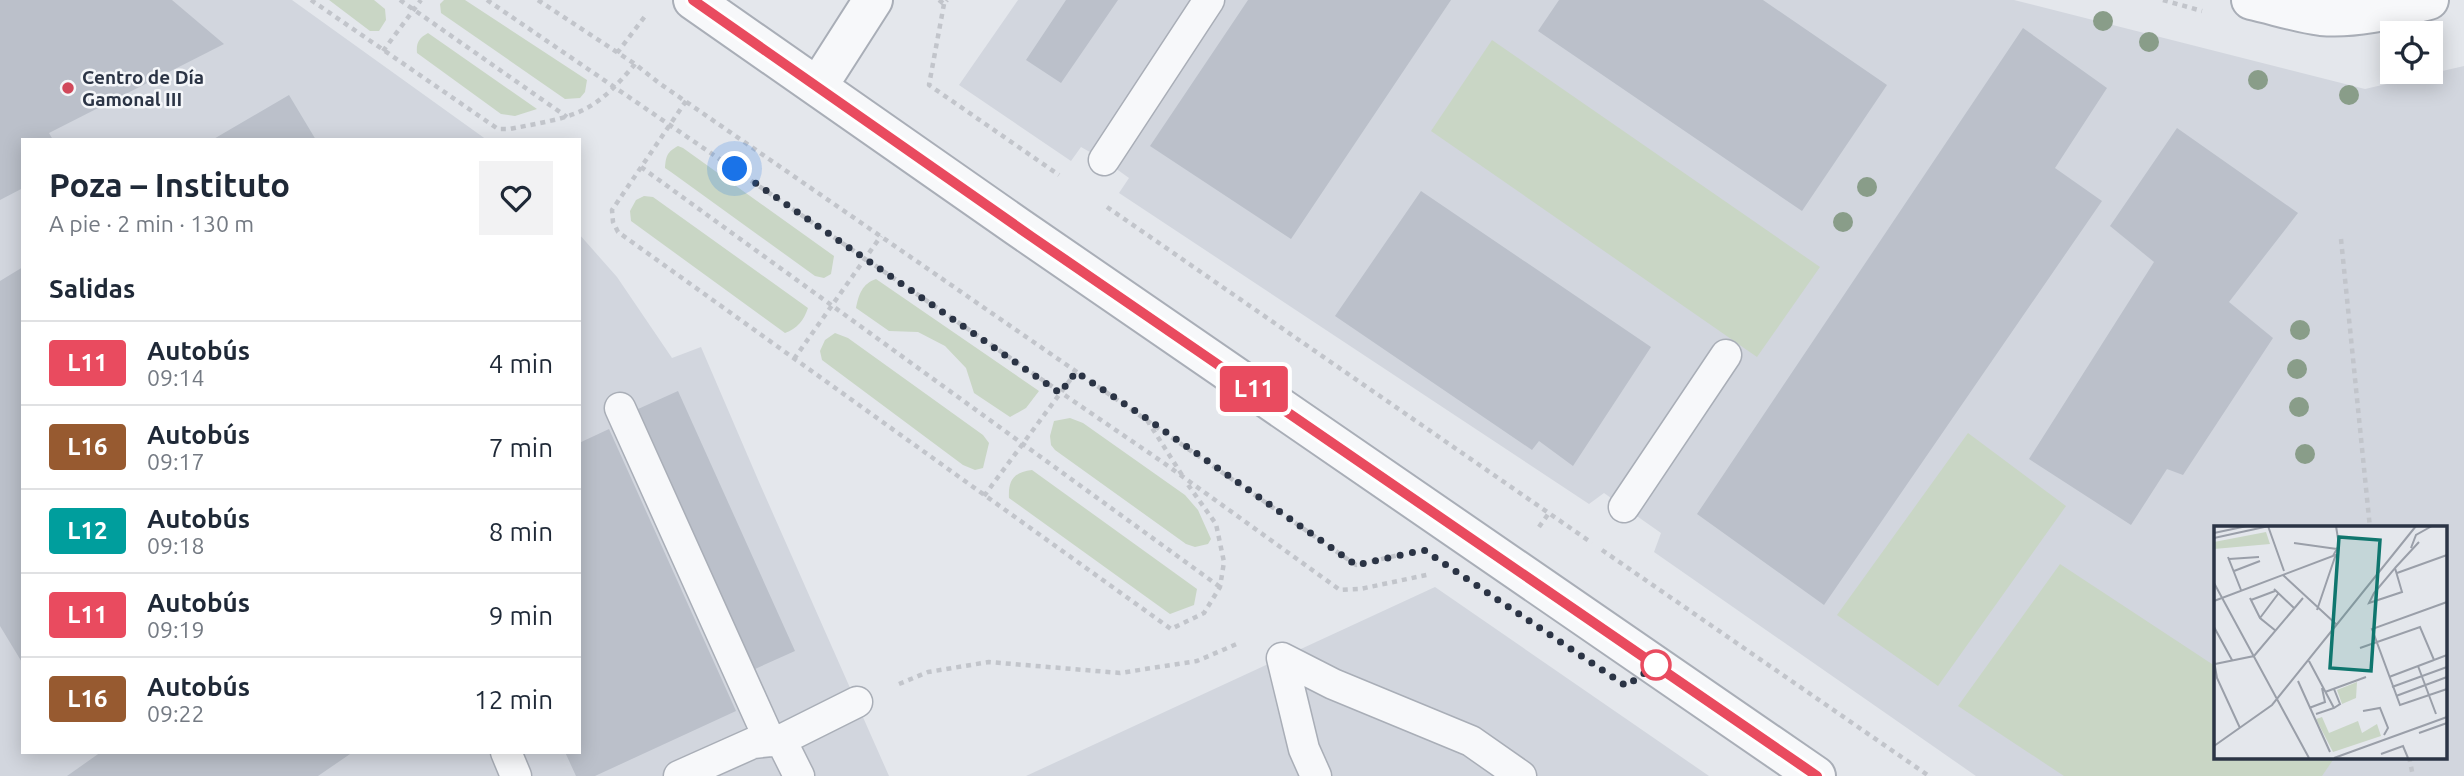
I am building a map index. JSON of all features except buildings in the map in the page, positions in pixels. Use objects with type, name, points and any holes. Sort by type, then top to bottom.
[{"type":"street","points":[[693,0],[1816,776]]},
{"type":"street","points":[[818,86],[873,0]]},
{"type":"street","points":[[2251,0],[2320,16],[2384,12],[2429,0]]},
{"type":"lane","points":[[1104,160],[1209,0]]},
{"type":"lane","points":[[1623,507],[1726,355]]},
{"type":"lane","points":[[620,408],[776,740],[799,776]]},
{"type":"lane","points":[[1316,776],[1304,749],[1282,658],[1333,684],[1471,741],[1521,776]]},
{"type":"lane","points":[[679,776],[753,743],[776,740],[857,702]]},
{"type":"lane","points":[[507,754],[516,776]]},
{"type":"path","points":[[311,0],[498,129],[510,129],[579,114],[595,105],[616,87],[635,64]]},
{"type":"path","points":[[400,0],[567,117]]},
{"type":"path","points":[[383,51],[421,0]]},
{"type":"path","points":[[487,0],[1183,477],[1340,590],[1360,589],[1423,574],[1435,574]]},
{"type":"path","points":[[538,0],[635,64],[1356,565],[1410,553]]},
{"type":"path","points":[[939,0],[946,2],[929,85],[1061,176]]},
{"type":"path","points":[[617,53],[649,11]]},
{"type":"path","points":[[686,101],[612,210],[613,222],[618,232],[1171,629],[1204,613],[1220,587],[1224,562],[1216,524],[1146,418]]},
{"type":"path","points":[[641,167],[1220,587]]},
{"type":"path","points":[[1106,207],[1929,776]]},
{"type":"path","points":[[794,359],[881,236]]},
{"type":"path","points":[[2341,239],[2370,526]]},
{"type":"path","points":[[984,496],[1076,372]]},
{"type":"path","points":[[857,702],[928,672],[989,662],[1120,673],[1197,662],[1238,644],[1247,637]]},
{"type":"path","points":[[2409,758],[2413,776]]},
{"type":"shaded area","points":[[0,0],[292,0],[484,138],[21,138],[21,754],[581,754],[581,236],[617,277],[672,358],[701,347],[889,776],[0,776]]},
{"type":"shaded area","points":[[1018,0],[2014,0],[2365,89],[2387,84],[2443,84],[2443,71],[2464,66],[2464,776],[1976,776],[1654,552],[1661,533],[1604,493],[1589,504],[1119,193],[1129,178],[1081,147],[1071,161],[959,85]]},
{"type":"shaded area","points":[[1435,587],[1709,776],[1026,776]]},
{"type":"green space","points":[[329,0],[374,0],[385,9],[386,20],[379,31],[370,31]]},
{"type":"green space","points":[[444,0],[465,0],[587,80],[585,92],[580,98],[565,99],[441,13],[440,4]]},
{"type":"green space","points":[[428,33],[537,109],[515,116],[501,114],[417,53],[419,41]]},
{"type":"green space","points":[[1492,40],[1820,267],[1757,357],[1431,131]]},
{"type":"green space","points":[[678,146],[834,256],[831,274],[824,278],[815,276],[665,168],[668,155]]},
{"type":"green space","points":[[644,196],[653,197],[808,308],[800,323],[785,333],[631,221],[630,211],[636,200]]},
{"type":"green space","points":[[876,279],[1039,391],[1026,408],[1010,417],[974,393],[966,368],[945,346],[918,332],[889,331],[856,308],[862,290]]},
{"type":"green space","points":[[835,333],[848,338],[983,435],[989,443],[983,468],[975,470],[963,465],[822,360],[820,351],[825,340]]},
{"type":"green space","points":[[1070,418],[1083,423],[1185,495],[1198,510],[1211,539],[1208,544],[1195,547],[1186,544],[1055,450],[1050,436],[1054,421]]},
{"type":"green space","points":[[1968,433],[2066,506],[1938,686],[1837,615]]},
{"type":"green space","points":[[1032,470],[1197,589],[1194,605],[1170,614],[1009,498],[1013,478]]},
{"type":"green space","points":[[2060,564],[2214,665],[2214,758],[2334,758],[2322,776],[2064,776],[1958,706]]},
{"type":"bus line","name":"L11","points":[[693,0],[1032,237],[1817,776]]},
{"type":"place","name":"Centro de Día Gamonal III","points":[[68,88]]},
{"type":"route","points":[[735,169],[1060,393],[1076,372],[1356,565],[1424,550],[1626,686],[1656,665]]}]
